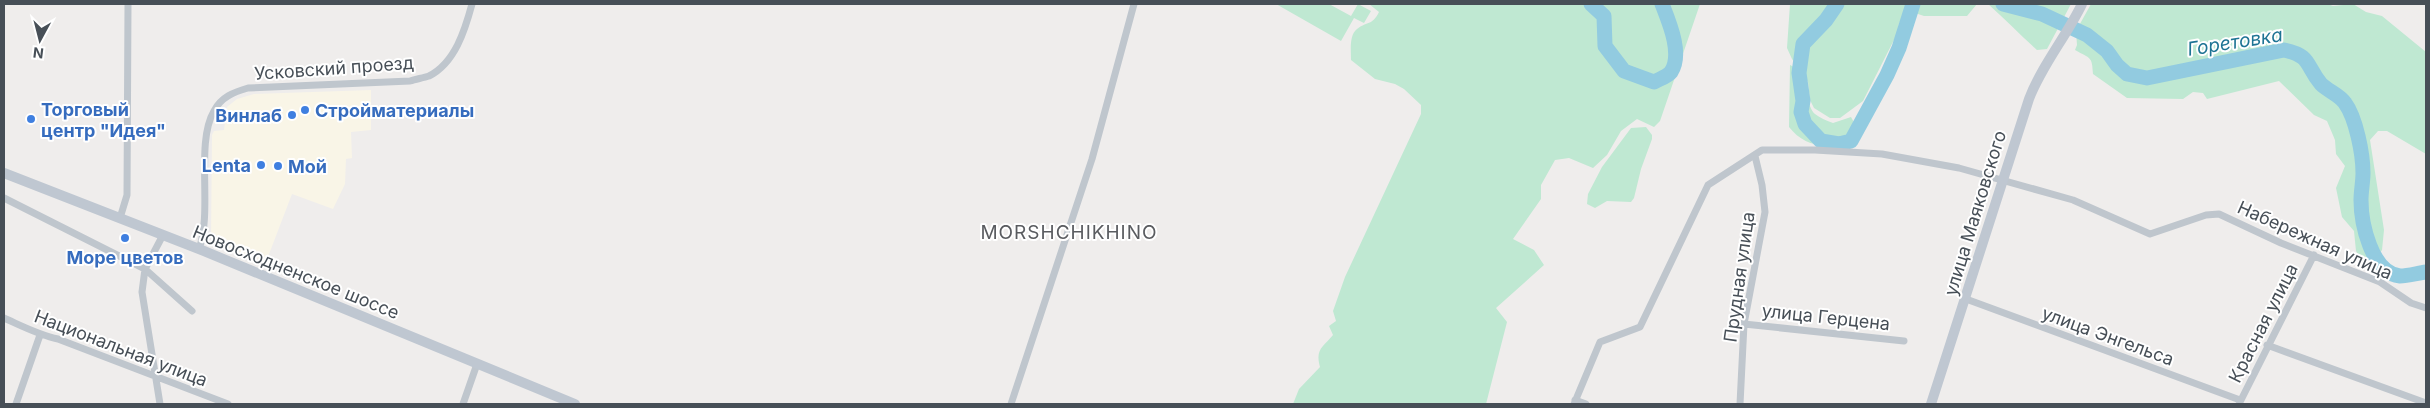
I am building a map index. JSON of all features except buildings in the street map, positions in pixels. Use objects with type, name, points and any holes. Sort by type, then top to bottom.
[{"type":"main road","name":"улица Маяковского","points":[[1931,404],[2004,180],[2020,124],[2035,83],[2082,4]]},
{"type":"main road","name":"Новосходненское шоссе","points":[[4,173],[199,249],[575,404]]},
{"type":"street","points":[[120,218],[127,195],[128,4]]},
{"type":"street","name":"Усковский проезд","points":[[199,249],[204,227],[206,146],[209,125],[213,112],[222,101],[233,93],[248,88],[410,81],[428,76],[442,66],[455,50],[472,4]]},
{"type":"street","points":[[1011,404],[1092,159],[1134,4]]},
{"type":"street","name":"Набережная улица","points":[[1574,402],[1600,342],[1640,327],[1708,185],[1762,150],[1815,150],[1882,154],[1959,168],[2073,200],[2150,234],[2206,215],[2219,214],[2281,243],[2314,254],[2380,282],[2411,303],[2426,308]]},
{"type":"street","name":"Прудная улица","points":[[1740,404],[1744,324],[1765,212],[1764,192],[1755,156]]},
{"type":"street","points":[[4,198],[145,269],[192,311]]},
{"type":"street","points":[[160,404],[142,292],[145,269],[163,235]]},
{"type":"street","name":"Красная улица","points":[[2239,402],[2314,254]]},
{"type":"street","name":"улица Энгельса","points":[[1966,299],[2239,402]]},
{"type":"street","name":"Национальная улица","points":[[4,318],[34,330],[40,335],[58,339],[228,404]]},
{"type":"street","name":"улица Герцена","points":[[1744,324],[1904,341]]},
{"type":"street","points":[[16,404],[40,335]]},
{"type":"street","points":[[2267,344],[2426,402]]},
{"type":"street","points":[[463,404],[477,364]]},
{"type":"street","points":[[1574,402],[1586,404]]},
{"type":"shaded area","points":[[371,90],[371,130],[351,132],[352,158],[346,159],[345,184],[333,209],[292,194],[266,262],[211,240],[212,135],[214,131],[224,130],[227,107],[237,99],[254,94]]},
{"type":"green space","points":[[1276,4],[1329,4],[1351,16],[1358,4],[1371,11],[1364,23],[1354,18],[1341,41]]},
{"type":"green space","points":[[1369,4],[1700,4],[1660,121],[1654,127],[1637,119],[1621,131],[1607,155],[1593,168],[1569,158],[1555,160],[1541,185],[1541,199],[1513,239],[1534,250],[1544,265],[1496,308],[1507,322],[1486,404],[1293,404],[1299,389],[1320,367],[1319,352],[1333,335],[1329,326],[1336,321],[1333,311],[1345,277],[1421,114],[1421,105],[1404,89],[1395,84],[1375,79],[1351,60],[1351,43],[1354,32],[1372,21],[1379,12]]},
{"type":"green space","points":[[1790,4],[1977,4],[1967,16],[1924,16],[1915,13],[1899,23],[1898,32],[1863,101],[1840,118],[1830,118],[1814,108],[1810,100],[1808,82],[1792,59],[1787,48]]},
{"type":"green space","points":[[1988,4],[2071,4],[2047,49],[2037,50]]},
{"type":"green space","points":[[2091,4],[2327,4],[2333,6],[2353,4],[2366,12],[2382,16],[2426,52],[2426,154],[2387,131],[2378,131],[2370,140],[2384,230],[2382,250],[2379,254],[2361,259],[2356,251],[2354,231],[2342,217],[2336,188],[2345,166],[2336,154],[2335,140],[2327,121],[2314,115],[2279,81],[2207,99],[2203,93],[2193,92],[2183,99],[2127,98],[2093,74],[2090,59],[2075,50],[2077,45],[2076,31]]},
{"type":"green space","points":[[1790,65],[1800,70],[1808,101],[1815,114],[1833,123],[1851,117],[1856,126],[1857,135],[1839,144],[1821,145],[1804,140],[1789,127]]},
{"type":"green space","points":[[1646,127],[1652,135],[1652,139],[1641,169],[1634,198],[1631,202],[1607,201],[1595,208],[1587,204],[1588,194],[1602,167],[1631,128]]},
{"type":"waterway","name":"Горетовка","points":[[1591,4],[1604,16],[1605,46],[1624,71],[1654,82],[1671,72],[1676,56],[1674,38],[1662,4]]},
{"type":"waterway","name":"Горетовка","points":[[1837,4],[1826,20],[1803,44],[1799,73],[1803,101],[1801,112],[1805,124],[1821,141],[1839,144],[1851,141],[1887,75],[1899,48],[1913,4]]},
{"type":"waterway","name":"Горетовка","points":[[2003,4],[2042,14],[2087,35],[2107,51],[2117,65],[2127,74],[2147,78],[2284,50],[2304,58],[2321,84],[2343,100],[2352,118],[2358,136],[2363,165],[2361,209],[2366,233],[2375,256],[2390,273],[2406,276],[2426,272]]},
{"type":"place","name":"Стройматериалы","points":[[305,110]]},
{"type":"place","name":"Винлаб","points":[[292,115]]},
{"type":"place","name":"Торговый центр \"Идея\"","points":[[31,119]]},
{"type":"place","name":"Lenta","points":[[261,165]]},
{"type":"place","name":"Мой","points":[[278,166]]},
{"type":"place","name":"Море цветов","points":[[125,238]]},
{"type":"district","name":"MORSHCHIKHINO","points":[[1069,232]]}]
